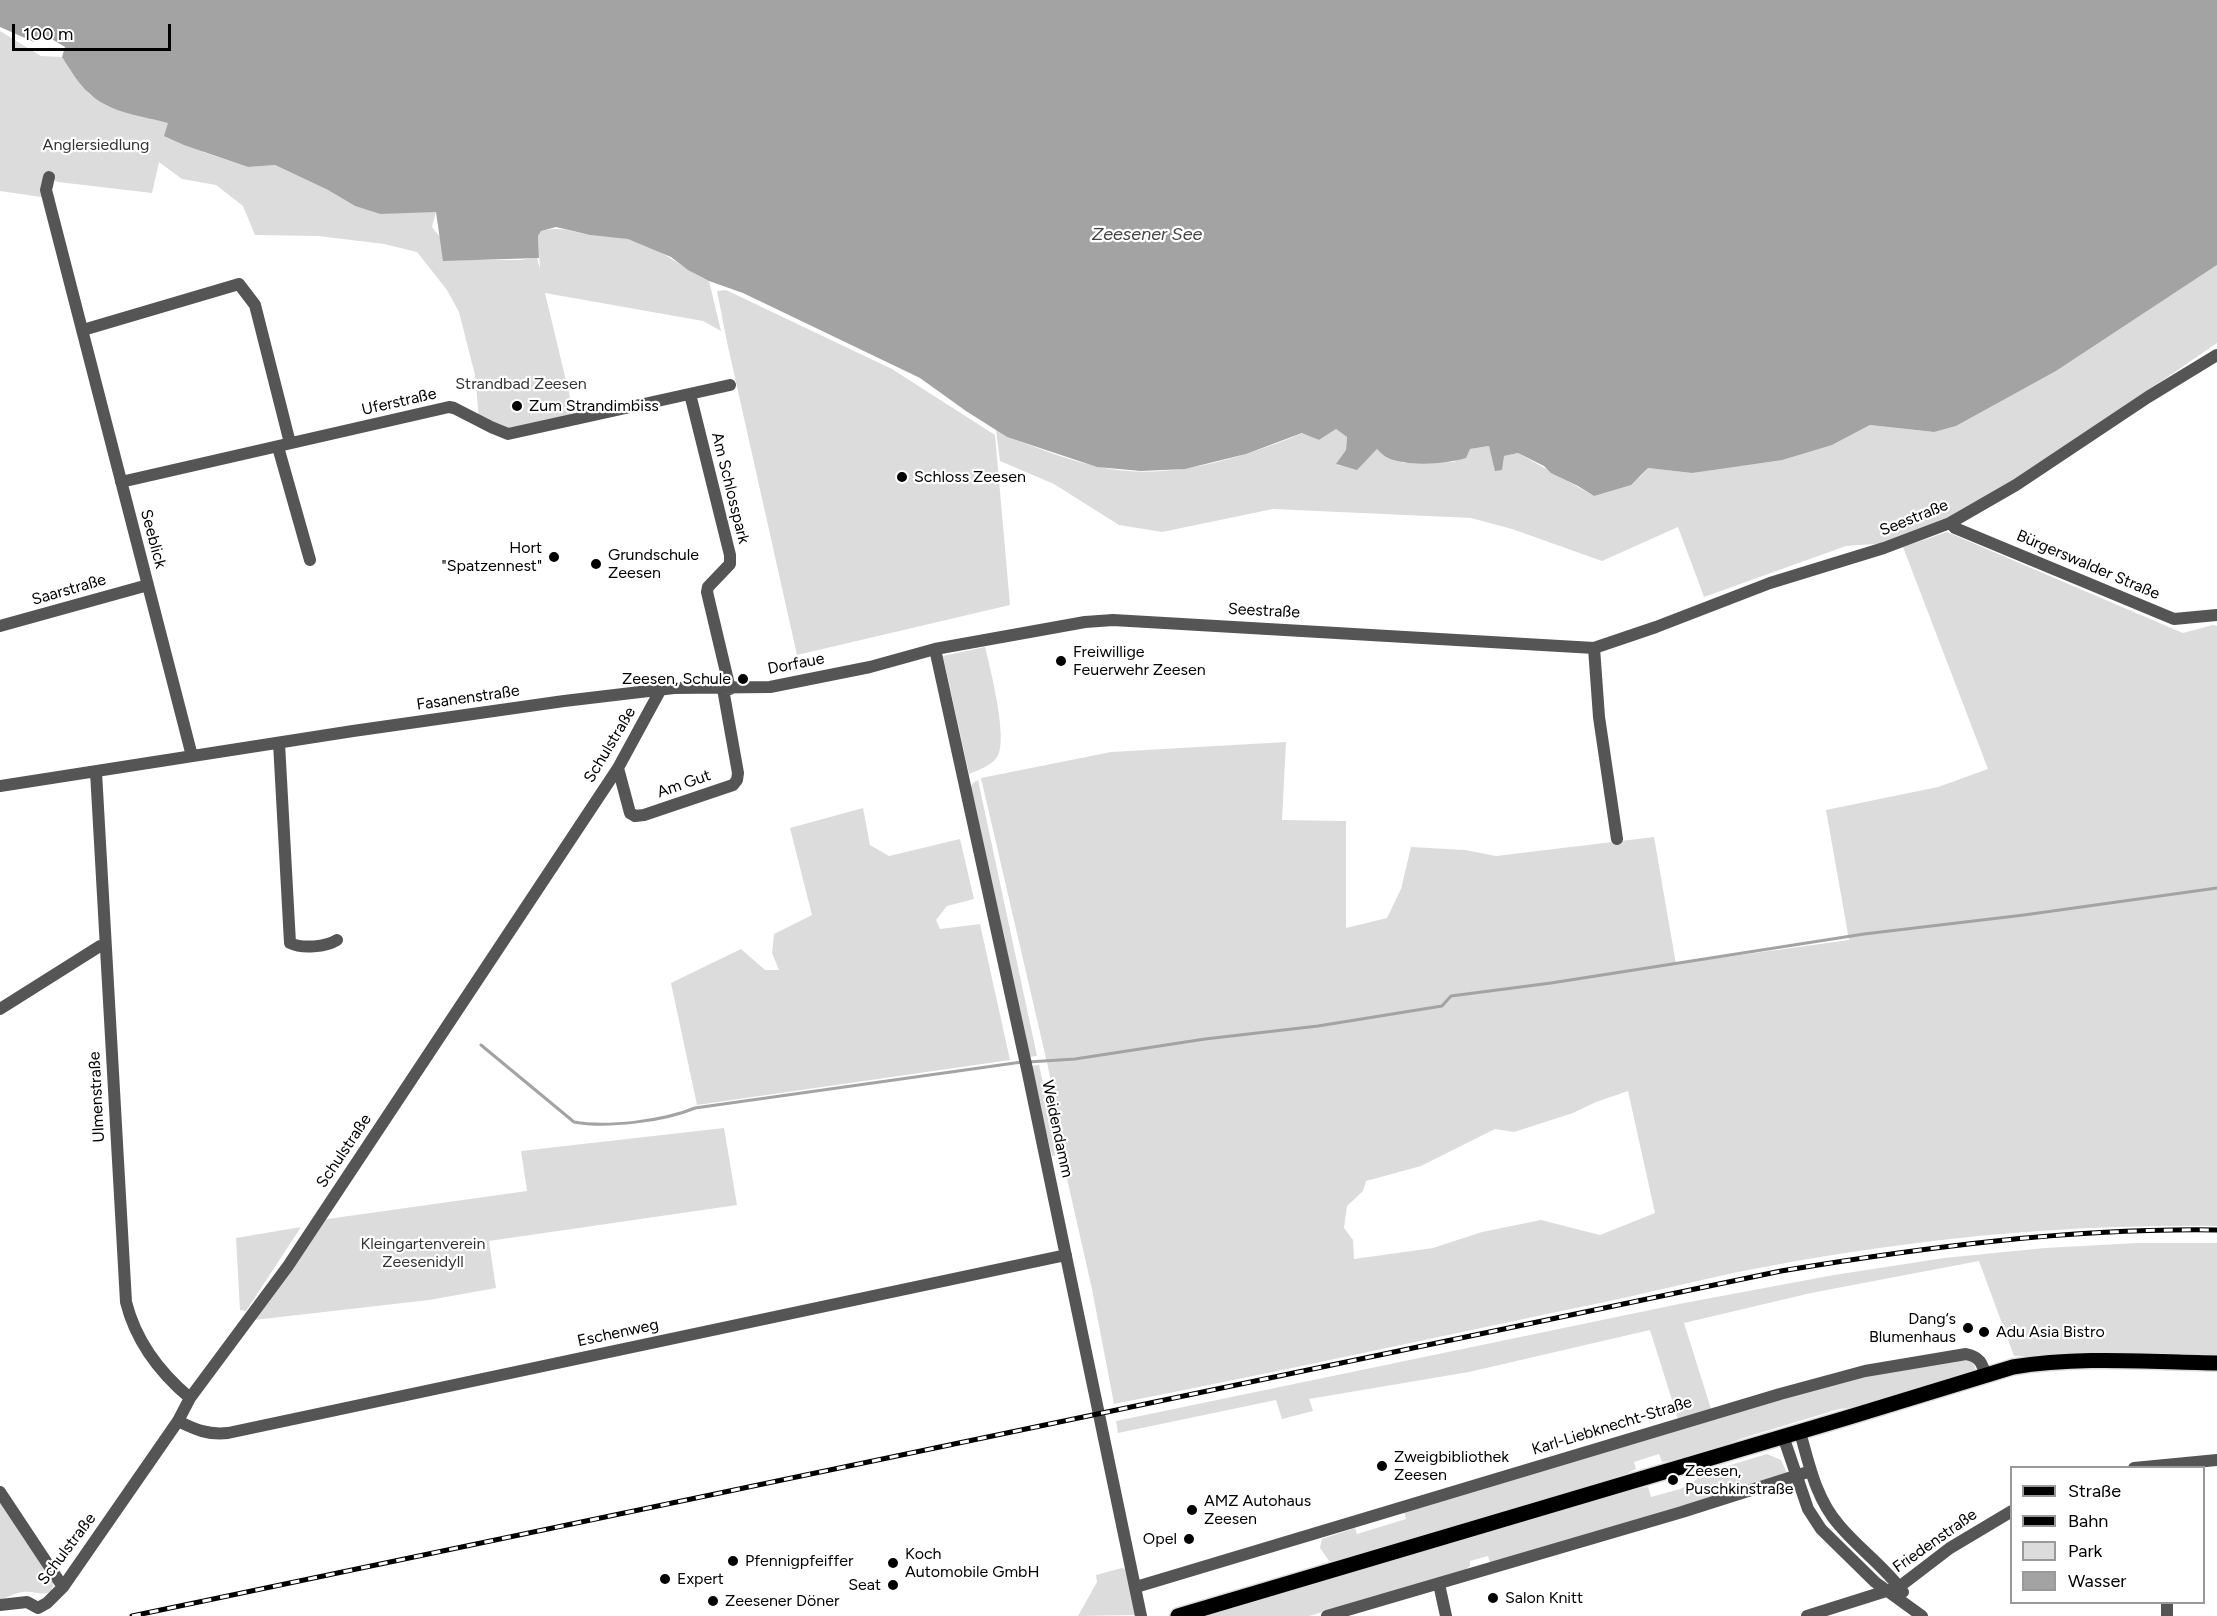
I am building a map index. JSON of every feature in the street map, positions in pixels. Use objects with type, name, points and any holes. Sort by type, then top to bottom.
[{"type":"main road","points":[[1178,1616],[1800,1432],[2013,1366],[2105,1360],[2217,1363]]},
{"type":"street","name":"Seeblick","points":[[49,177],[46,190],[192,756]]},
{"type":"street","points":[[83,330],[239,284],[255,305],[310,560]]},
{"type":"street","name":"Seestraße","points":[[935,649],[1085,621],[1113,620],[1593,648],[1656,627],[1770,583],[1884,548],[1950,524],[2016,485],[2148,397],[2217,355]]},
{"type":"street","name":"Uferstraße","points":[[121,482],[449,408],[454,408],[493,428],[491,428],[508,434],[730,385]]},
{"type":"street","name":"Am Schlosspark","points":[[690,394],[730,555],[730,564],[708,587],[707,592],[726,688]]},
{"type":"street","name":"Bürgerswalder Straße","points":[[1950,524],[2174,619],[2217,615]]},
{"type":"street","name":"Saarstraße","points":[[0,626],[148,585]]},
{"type":"street","points":[[1593,648],[1599,717],[1617,839]]},
{"type":"street","name":"Dorfaue","points":[[661,689],[759,688],[781,685],[870,667],[935,649]]},
{"type":"street","name":"Weidendamm","points":[[935,649],[1026,1063],[1141,1616]]},
{"type":"street","name":"Am Gut","points":[[618,768],[630,813],[635,816],[733,785],[738,773],[726,688]]},
{"type":"street","name":"Fasanenstraße","points":[[0,786],[470,714],[661,689]]},
{"type":"street","name":"Schulstraße","points":[[39,1612],[63,1587],[178,1421],[190,1398],[288,1266],[618,768],[661,689]]},
{"type":"street","points":[[279,743],[290,943],[298,946],[330,944],[337,939]]},
{"type":"street","name":"Ulmenstraße","points":[[96,772],[126,1302],[131,1322],[146,1351],[177,1387],[190,1398]]},
{"type":"street","points":[[0,1009],[100,946],[105,946]]},
{"type":"street","name":"Eschenweg","points":[[178,1421],[201,1432],[228,1433],[1066,1255]]},
{"type":"street","name":"Karl-Liebknecht-Straße","points":[[1136,1587],[1780,1394],[1865,1371],[1966,1354],[1981,1360],[1986,1376]]},
{"type":"street","points":[[1800,1432],[1811,1472],[1824,1504],[1838,1524],[1894,1589],[1919,1613]]},
{"type":"street","points":[[1783,1436],[1808,1509],[1821,1529],[1875,1582],[1894,1589]]},
{"type":"street","points":[[2154,1466],[2217,1460]]},
{"type":"street","points":[[1327,1616],[1811,1472]]},
{"type":"street","points":[[2,1498],[63,1587]]},
{"type":"street","name":"Friedenstraße","points":[[1807,1616],[1894,1589],[1950,1548],[2010,1512]]},
{"type":"street","points":[[1439,1584],[1446,1616]]},
{"type":"street","points":[[0,1605],[27,1602],[39,1612]]},
{"type":"green space","points":[[0,31],[41,56],[62,57],[89,94],[103,104],[169,123],[203,152],[248,167],[275,165],[328,190],[355,206],[380,214],[436,212],[432,227],[440,237],[444,260],[537,258],[540,269],[538,236],[541,231],[555,229],[639,242],[709,281],[721,331],[703,321],[545,293],[575,418],[509,433],[479,419],[475,375],[459,312],[447,290],[417,252],[384,244],[318,236],[255,235],[243,206],[216,185],[182,179],[159,162],[152,193],[58,182],[46,176],[55,199],[0,191]]},
{"type":"green space","points":[[2217,265],[2217,343],[1955,523],[1902,542],[1846,546],[1704,597],[1678,527],[1602,561],[1512,529],[1471,518],[1273,509],[1162,532],[1119,525],[1054,484],[1000,461],[996,430],[1007,437],[1084,463],[1121,471],[1148,472],[1201,466],[1253,452],[1303,433],[1319,440],[1336,429],[1347,437],[1346,450],[1337,465],[1357,469],[1377,449],[1388,458],[1404,463],[1454,462],[1470,449],[1489,446],[1496,471],[1504,456],[1518,453],[1594,496],[1640,477],[1648,468],[1692,473],[1736,465],[1832,445],[1870,425],[1933,432],[1956,426],[2056,371]]},
{"type":"green space","points":[[726,290],[892,369],[995,435],[1010,605],[797,655],[717,291]]},
{"type":"green space","points":[[1947,532],[2183,633],[2217,626],[2217,1226],[2050,1230],[1940,1240],[1830,1255],[1732,1273],[1605,1302],[1114,1404],[1092,1289],[1065,1170],[1065,1153],[1048,1067],[981,778],[1111,752],[1286,742],[1282,820],[1346,821],[1346,928],[1387,918],[1401,889],[1411,847],[1465,850],[1496,856],[1654,837],[1676,964],[1849,940],[1826,810],[1938,787],[1988,769],[1903,547]],"holes":[[[1628,1091],[1655,1213],[1600,1235],[1541,1220],[1482,1232],[1433,1248],[1354,1259],[1353,1240],[1344,1228],[1347,1206],[1363,1191],[1366,1181],[1421,1166],[1495,1129],[1514,1132],[1573,1113]]]},
{"type":"green space","points":[[985,647],[1000,721],[1000,749],[997,757],[991,763],[969,774],[943,656]]},
{"type":"green space","points":[[978,780],[1037,1056],[1028,1057],[971,787]]},
{"type":"green space","points":[[863,808],[870,845],[889,856],[960,839],[974,899],[947,906],[936,920],[940,929],[980,924],[1010,1060],[697,1105],[671,983],[741,949],[765,970],[779,970],[772,953],[774,934],[812,915],[790,828]]},
{"type":"green space","points":[[1039,1065],[1058,1155],[1052,1156],[1030,1066]]},
{"type":"green space","name":"Kleingartenverein Zeesenidyll","points":[[724,1128],[737,1205],[489,1241],[496,1288],[429,1300],[254,1320],[320,1220],[527,1191],[521,1151]]},
{"type":"green space","points":[[301,1227],[246,1311],[240,1310],[236,1238]]},
{"type":"green space","points":[[2138,1243],[2217,1243],[2217,1356],[2130,1353],[2051,1357],[2014,1356],[1979,1261],[1811,1293],[1684,1323],[1711,1409],[1678,1419],[1650,1330],[1469,1372],[1309,1399],[1313,1411],[1282,1419],[1276,1400],[1118,1433],[1116,1421],[1679,1304],[1834,1275],[1944,1258],[2045,1248]]},
{"type":"green space","points":[[1965,1359],[1972,1362],[1975,1367],[1974,1373],[1862,1406],[1839,1409],[1743,1438],[1698,1456],[1662,1462],[1659,1454],[1634,1462],[1636,1469],[1609,1482],[1336,1563],[1329,1561],[1320,1548],[1322,1539],[1355,1528],[1357,1534],[1406,1519],[1404,1511],[1866,1374]]},
{"type":"green space","points":[[1767,1454],[1781,1460],[1788,1475],[1490,1563],[1488,1556],[1470,1561],[1470,1566],[1465,1570],[1309,1616],[1205,1616],[1614,1492],[1648,1487],[1651,1497],[1680,1489],[1691,1484],[1704,1473]]},
{"type":"green space","points":[[0,1502],[54,1580],[51,1591],[43,1594],[23,1592],[0,1600]]},
{"type":"green space","points":[[1122,1568],[1127,1570],[1136,1608],[1135,1615],[1078,1616],[1097,1582],[1096,1575]]},
{"type":"water","name":"Zeesener See","points":[[0,0],[2217,0],[2217,265],[2056,371],[1956,426],[1934,432],[1870,425],[1832,445],[1782,460],[1692,473],[1648,468],[1631,485],[1594,496],[1518,453],[1504,456],[1502,470],[1495,471],[1489,446],[1470,449],[1466,458],[1427,464],[1396,461],[1377,449],[1357,470],[1336,464],[1346,450],[1347,437],[1336,429],[1319,440],[1302,433],[1246,454],[1185,469],[1141,471],[1097,467],[1007,437],[920,378],[743,293],[709,281],[688,270],[671,257],[628,239],[590,235],[556,227],[541,231],[538,236],[539,258],[443,261],[436,212],[380,214],[355,206],[328,190],[275,165],[248,167],[164,136],[168,123],[117,110],[90,94],[78,82],[62,57],[65,47],[40,32],[34,42],[0,27]]},
{"type":"waterway","points":[[1028,1062],[1075,1059],[1205,1039],[1318,1026],[1442,1006],[1451,996],[1551,983],[1864,934],[2024,915],[2217,888]]},
{"type":"waterway","points":[[481,1045],[574,1122],[587,1124],[619,1124],[652,1120],[695,1108],[1022,1062]]},
{"type":"railway","points":[[132,1616],[1781,1271],[1890,1254],[1998,1241],[2107,1232],[2217,1230]]},
{"type":"place","name":"Zum Strandimbiss","points":[[517,406]]},
{"type":"place","name":"Schloss Zeesen","points":[[902,477]]},
{"type":"place","name":"Hort \"Spatzennest\"","points":[[554,557]]},
{"type":"place","name":"Grundschule Zeesen","points":[[596,564]]},
{"type":"place","name":"Freiwillige Feuerwehr Zeesen","points":[[1061,661]]},
{"type":"place","name":"Zeesen, Schule","points":[[743,679]]},
{"type":"place","name":"Dang‘s Blumenhaus","points":[[1968,1328]]},
{"type":"place","name":"Adu Asia Bistro","points":[[1984,1332]]},
{"type":"place","name":"Zweigbibliothek Zeesen","points":[[1382,1466]]},
{"type":"place","name":"Zeesen, Puschkinstraße","points":[[1673,1480]]},
{"type":"place","name":"AMZ Autohaus Zeesen","points":[[1192,1510]]},
{"type":"place","name":"Opel","points":[[1189,1539]]},
{"type":"place","name":"Pfennigpfeiffer","points":[[733,1561]]},
{"type":"place","name":"Koch Automobile GmbH","points":[[893,1563]]},
{"type":"place","name":"Expert","points":[[665,1579]]},
{"type":"place","name":"Seat","points":[[893,1585]]},
{"type":"place","name":"Salon Knitt","points":[[1493,1598]]},
{"type":"place","name":"Zeesener Döner","points":[[713,1601]]},
{"type":"park label","name":"Anglersiedlung","points":[[96,145]]},
{"type":"park label","name":"Strandbad Zeesen","points":[[521,384]]}]
